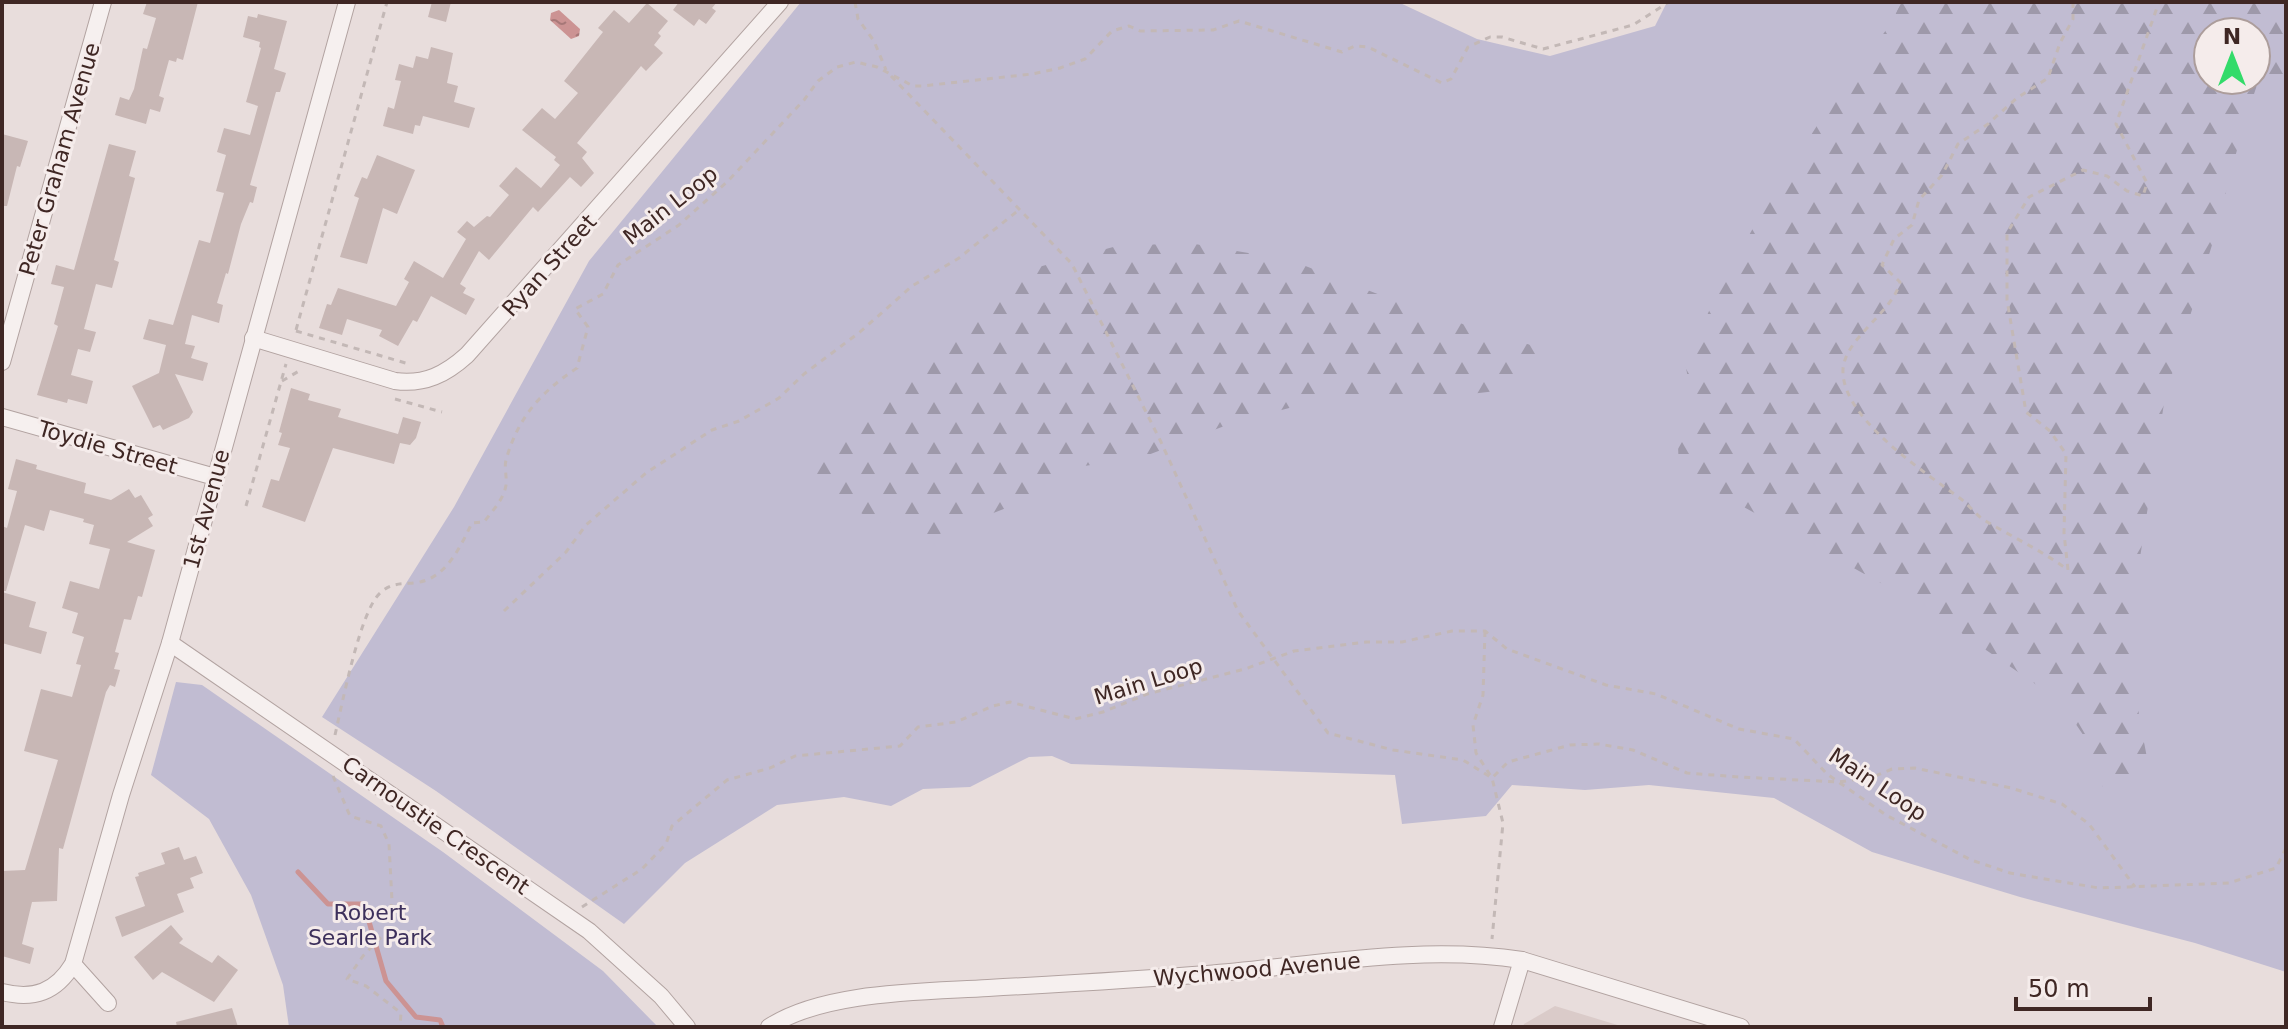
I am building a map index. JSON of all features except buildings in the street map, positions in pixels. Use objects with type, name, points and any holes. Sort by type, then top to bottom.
[{"type":"street","name":"Peter Graham Avenue","points":[[2,362],[103,2]]},
{"type":"street","name":"1st Avenue","points":[[73,964],[121,795],[170,643],[347,2]]},
{"type":"street","name":"Ryan Street","points":[[253,338],[395,381],[427,380],[444,374],[478,343],[780,2]]},
{"type":"street","name":"Toydie Street","points":[[2,417],[215,477]]},
{"type":"street","name":"Carnoustie Crescent","points":[[170,643],[589,931],[661,996],[687,1027]]},
{"type":"street","name":"Wychwood Avenue","points":[[769,1027],[804,1010],[837,1001],[1208,974],[1433,953],[1491,955],[1522,960],[1741,1027]]},
{"type":"street","points":[[1502,1027],[1522,960]]},
{"type":"street","points":[[2,992],[23,995],[42,992],[63,980],[73,964],[108,1003]]},
{"type":"path","points":[[246,506],[387,2]]},
{"type":"path","points":[[855,2],[858,19],[874,41],[888,72],[1072,264],[1161,442],[1238,611],[1328,733],[1393,750],[1463,760],[1492,778]]},
{"type":"path","name":"Main Loop","points":[[336,755],[335,737],[365,616],[378,594],[397,582],[417,583],[432,577],[448,564],[458,554],[472,523],[484,522],[504,495],[507,480],[505,466],[513,438],[548,387],[577,368],[588,327],[575,309],[603,294],[618,265],[679,225],[728,181],[818,81],[837,67],[856,62],[888,72],[913,86],[1032,74],[1085,59],[1112,31],[1129,26],[1140,31],[1213,30],[1239,21],[1342,52],[1355,46],[1368,47],[1442,83],[1451,79],[1468,47],[1490,37],[1502,37],[1543,49],[1633,25],[1669,2]]},
{"type":"path","points":[[2073,2],[2073,19],[2060,43],[2048,78],[1958,144],[1942,175],[1919,200],[1912,225],[1894,239],[1882,265],[1900,282],[1897,295],[1850,350],[1843,372],[1853,404],[1876,432],[1982,519],[2044,552],[2068,570],[2064,533],[2066,454],[2050,431],[2026,412],[2007,300],[2007,233],[2029,197],[2083,170],[2107,176],[2127,191],[2143,196],[2147,183],[2116,124],[2159,2]]},
{"type":"path","points":[[504,611],[566,552],[586,525],[646,473],[712,430],[739,421],[779,398],[912,286],[959,258],[1020,209]]},
{"type":"path","points":[[296,331],[413,365]]},
{"type":"path","points":[[281,382],[299,371]]},
{"type":"path","name":"Main Loop","points":[[572,903],[581,908],[630,879],[666,844],[672,826],[727,780],[770,768],[795,756],[900,746],[918,727],[956,722],[1010,702],[1075,719],[1103,712],[1147,694],[1245,669],[1294,651],[1367,642],[1402,642],[1452,631],[1485,631],[1507,649],[1606,685],[1656,694],[1739,729],[1794,739],[1827,774],[1886,815],[1971,860],[2010,873],[2099,888],[2229,883],[2276,868],[2286,848]]},
{"type":"path","points":[[1485,631],[1483,695],[1473,725],[1476,753],[1492,778],[1503,823],[1491,955]]},
{"type":"path","points":[[1492,778],[1508,762],[1570,745],[1599,744],[1633,750],[1687,773],[1839,782],[1873,777],[1892,769],[1915,768],[2011,788],[2062,804],[2089,824],[2135,887]]},
{"type":"path","points":[[336,755],[332,774],[350,816],[381,826],[389,844],[392,901],[387,931],[363,956],[347,979],[366,986],[401,1013],[400,1027]]},
{"type":"shaded area","points":[[1555,1006],[1624,1027],[1523,1027]]},
{"type":"green space","points":[[801,2],[1398,2],[1477,39],[1550,56],[1655,26],[1667,2],[2286,2],[2286,972],[2195,943],[2020,897],[1872,852],[1774,798],[1649,785],[1585,790],[1512,785],[1486,816],[1402,824],[1395,775],[1071,764],[1052,756],[1029,757],[970,787],[923,789],[891,806],[844,797],[777,805],[685,863],[624,924],[436,791],[322,717],[454,507],[589,261]]},
{"type":"green space","points":[[1901,2],[2286,2],[2286,76],[2272,78],[2272,16],[2192,16],[2192,96],[2253,96],[2165,397],[2130,622],[2139,716],[2148,763],[2125,787],[2103,787],[2088,742],[2060,701],[1922,606],[1679,471],[1678,445],[1694,408],[1685,363],[1721,285],[1761,214],[1825,113],[1892,22]]},
{"type":"green space","points":[[1189,243],[1290,260],[1424,312],[1534,346],[1541,372],[1505,390],[1453,396],[1343,394],[1235,422],[1140,458],[1070,468],[1019,503],[932,537],[915,526],[871,519],[817,487],[804,462],[841,425],[914,362],[1031,269],[1117,246]]},
{"type":"green space","name":"Robert Searle Park","points":[[176,682],[202,685],[443,852],[603,971],[658,1027],[289,1027],[283,985],[251,895],[209,819],[151,775]]},
{"type":"water","points":[[559,10],[580,29],[579,36],[571,39],[550,20],[551,13]]},
{"type":"waterway","points":[[298,872],[328,904],[364,904],[386,981],[416,1017],[440,1020],[443,1027]]}]
